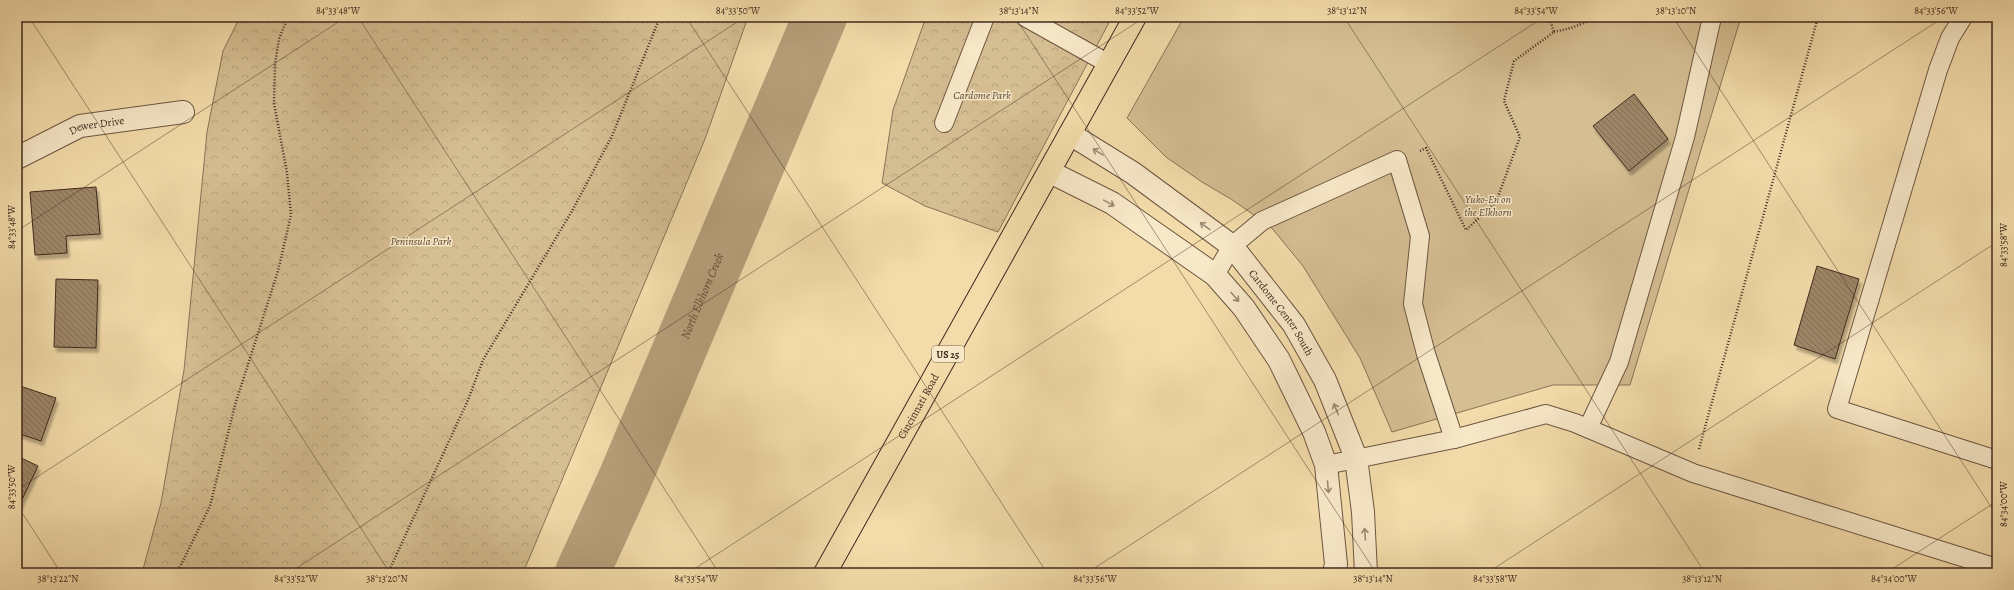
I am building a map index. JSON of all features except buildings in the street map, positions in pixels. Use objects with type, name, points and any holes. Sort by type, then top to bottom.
[{"type":"main road","name":"US 25","points":[[1070,134],[1135,17]]},
{"type":"main road","name":"Cincinnati Road","points":[[825,573],[1070,134]]},
{"type":"street","name":"Dewer Drive","points":[[17,158],[80,126],[183,112]]},
{"type":"street","name":"Cardome Center South","points":[[1070,134],[1133,173],[1232,246],[1294,325],[1325,380],[1356,458],[1364,512],[1366,573]]},
{"type":"street","points":[[1050,172],[1112,204],[1215,275],[1244,308],[1279,360],[1314,432],[1326,465],[1336,564],[1334,573]]},
{"type":"lane","points":[[944,123],[985,17]]},
{"type":"lane","points":[[1026,17],[1109,64]]},
{"type":"lane","points":[[1588,428],[1619,362],[1685,137],[1712,17]]},
{"type":"lane","points":[[1963,17],[1950,38],[1938,70],[1837,409],[1997,460]]},
{"type":"lane","points":[[1215,275],[1232,246],[1262,221],[1397,160],[1420,236],[1413,304],[1426,354],[1454,438]]},
{"type":"lane","points":[[1326,465],[1454,438],[1546,414],[1576,422],[1693,473],[1997,568]]},
{"type":"path","points":[[178,573],[210,506],[235,405],[278,271],[291,215],[287,173],[274,103],[277,51],[279,39],[288,17]]},
{"type":"path","points":[[388,573],[468,400],[483,360],[572,211],[612,136],[660,17]]},
{"type":"path","points":[[1549,17],[1554,32]]},
{"type":"path","points":[[1397,160],[1426,148],[1466,230],[1496,202],[1520,137],[1504,101],[1514,61],[1554,32],[1599,17]]},
{"type":"path","points":[[1693,473],[1818,17]]},
{"type":"green space","name":"Peninsula Park","points":[[240,17],[748,17],[705,139],[523,573],[142,573],[161,503],[184,370],[207,132],[223,51]]},
{"type":"green space","name":"Cardome Park","points":[[926,17],[1112,17],[998,232],[925,206],[882,183],[893,110]]},
{"type":"green space","name":"Yuko-En on the Elkhorn","points":[[1184,17],[1741,17],[1630,385],[1553,385],[1392,432],[1360,358],[1303,266],[1271,227],[1166,157],[1127,118]]},
{"type":"waterway","name":"North Elkhorn Creek","points":[[582,573],[624,481],[820,17]]}]
